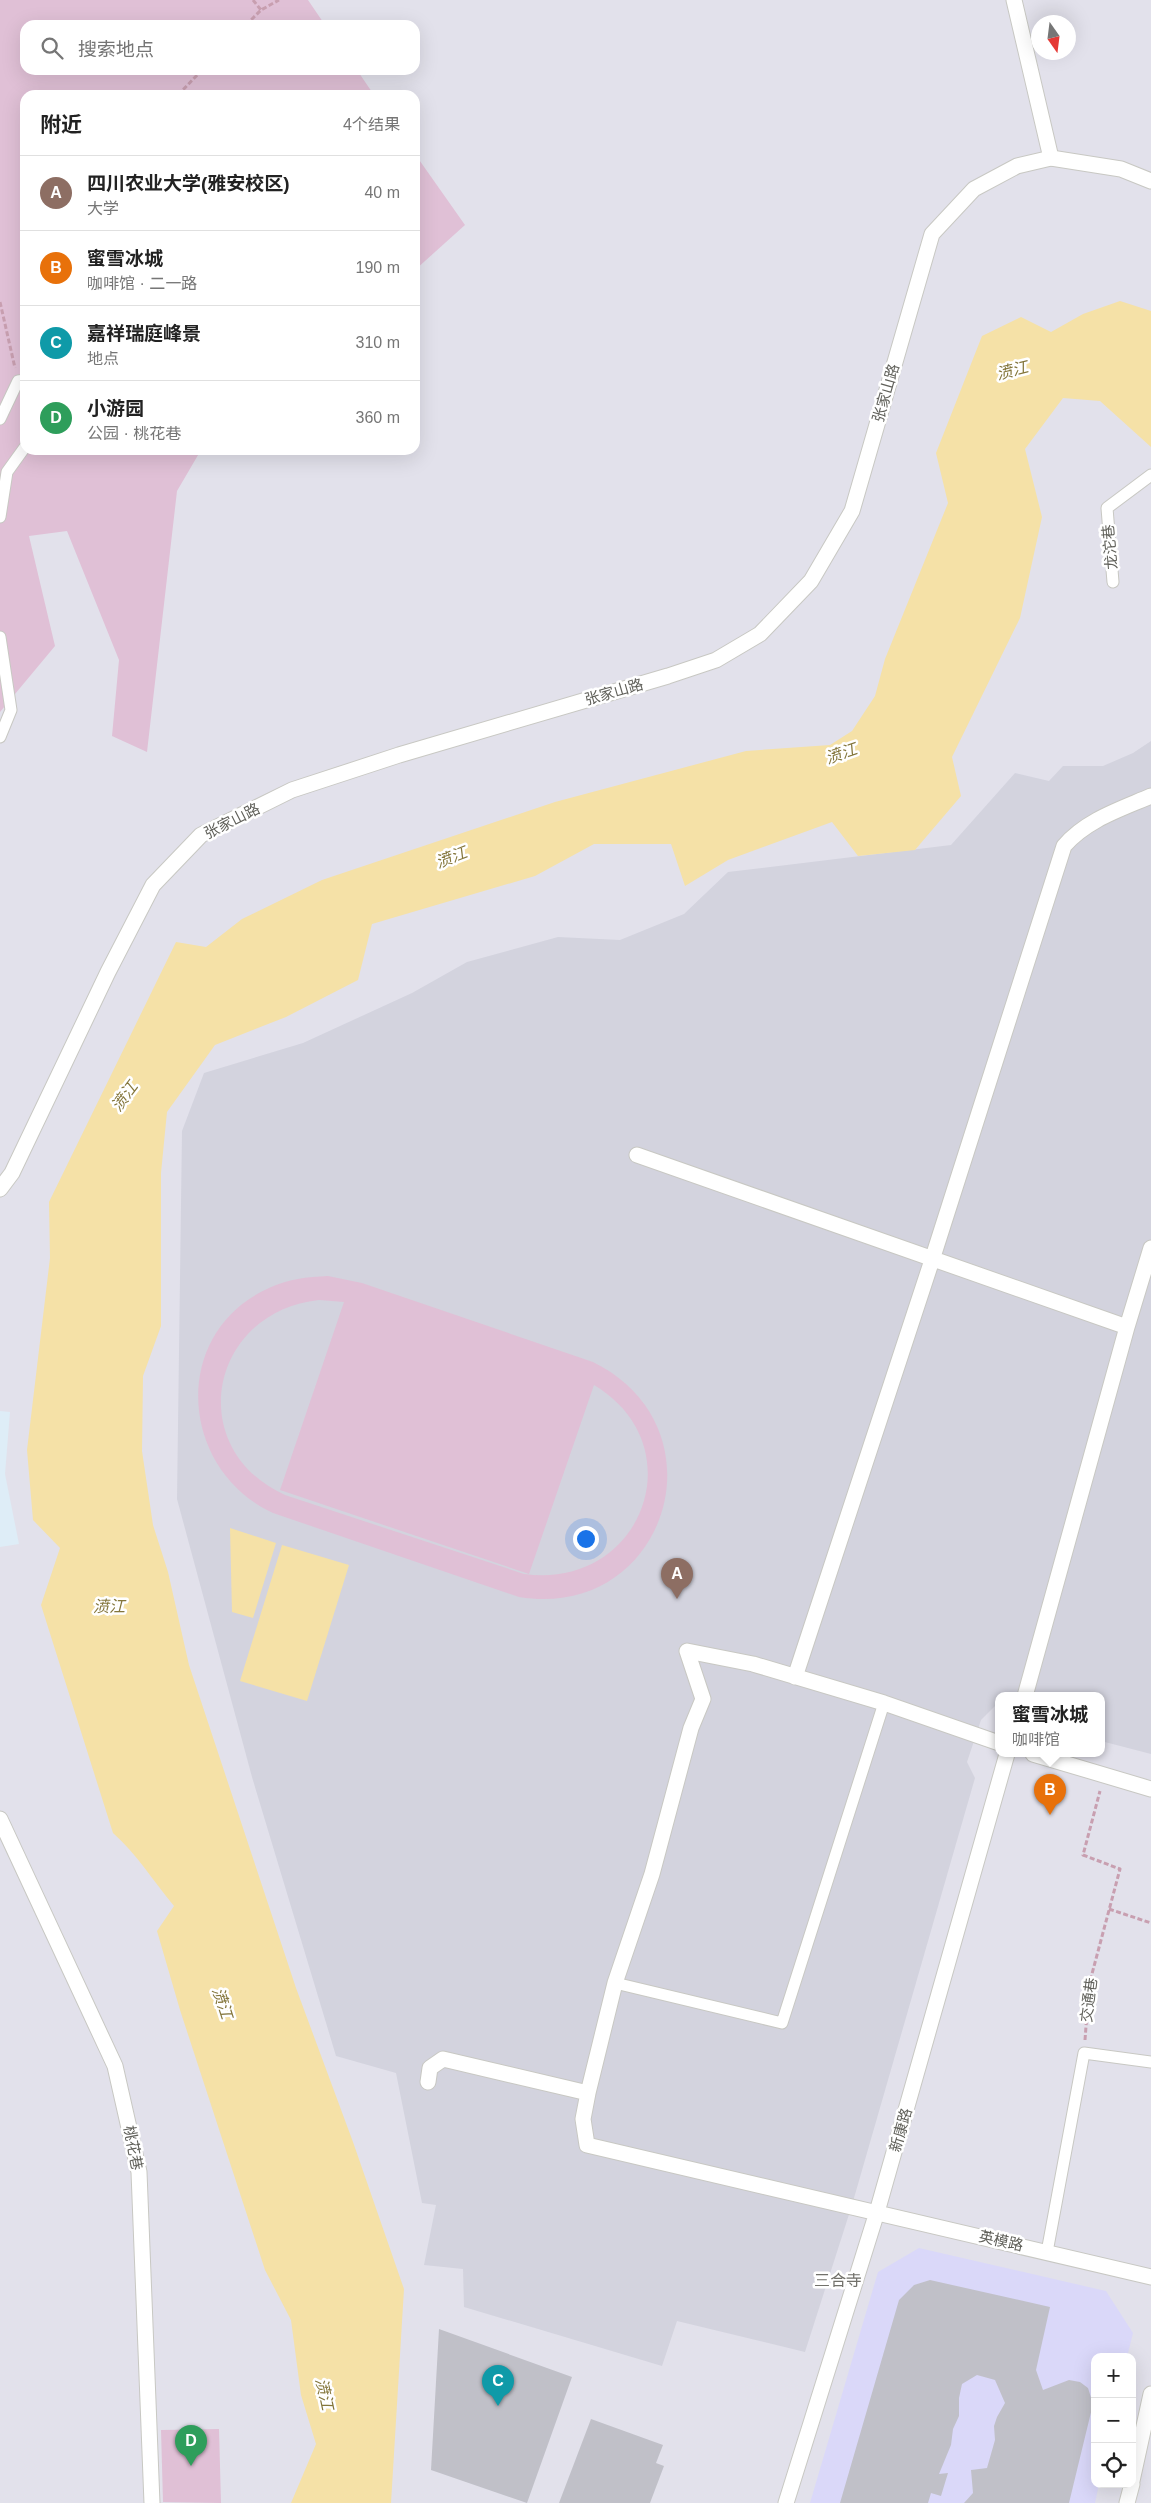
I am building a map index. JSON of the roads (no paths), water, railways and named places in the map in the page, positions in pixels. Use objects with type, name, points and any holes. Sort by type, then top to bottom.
[{"type":"street","points":[[1014,0],[1051,158]]},
{"type":"street","name":"张家山路","points":[[0,1189],[12,1172],[108,972],[154,885],[201,835],[292,790],[399,755],[668,676],[716,660],[760,634],[810,581],[852,511],[932,234],[974,189],[1017,166],[1051,158],[1121,170],[1151,181]]},
{"type":"street","points":[[795,1676],[932,1260],[1064,846],[1074,835],[1106,815],[1151,796]]},
{"type":"street","points":[[637,1156],[1127,1327]]},
{"type":"street","points":[[1026,1692],[1127,1327],[1151,1248]]},
{"type":"street","points":[[428,2082],[430,2068],[443,2059],[588,2093],[615,1983],[652,1874],[691,1728],[703,1699],[687,1651],[753,1664],[795,1676],[884,1703],[995,1742]]},
{"type":"street","name":"新康路","points":[[786,2503],[877,2212],[1007,1757]]},
{"type":"street","points":[[1043,1757],[1151,1789]]},
{"type":"street","name":"桃花巷","points":[[0,1820],[116,2066],[139,2172],[152,2503]]},
{"type":"street","name":"英模路","points":[[588,2093],[583,2119],[586,2145],[852,2205],[1151,2277]]},
{"type":"street","points":[[1136,2464],[1151,2394]]},
{"type":"street","points":[[1127,2503],[1131,2488]]},
{"type":"lane","points":[[0,419],[20,384]]},
{"type":"lane","points":[[0,517],[7,472],[20,454]]},
{"type":"lane","name":"龙沱巷","points":[[1113,582],[1107,508],[1151,475]]},
{"type":"lane","points":[[0,637],[11,710],[0,736]]},
{"type":"lane","points":[[615,1983],[782,2023],[884,1703]]},
{"type":"lane","points":[[1048,2252],[1084,2053],[1151,2062]]},
{"type":"water","name":"𣸣江","points":[[1120,301],[1151,311],[1151,447],[1100,401],[1063,398],[1025,449],[1042,517],[1020,618],[952,757],[961,796],[915,850],[858,856],[832,822],[728,860],[685,886],[671,844],[594,844],[535,876],[372,924],[358,980],[286,1017],[215,1045],[167,1112],[161,1173],[161,1326],[143,1376],[142,1451],[153,1525],[168,1572],[189,1665],[296,1988],[353,2142],[404,2289],[391,2503],[291,2503],[316,2444],[301,2395],[291,2320],[265,2270],[180,2010],[157,1931],[174,1906],[137,1859],[113,1833],[41,1605],[60,1548],[33,1520],[27,1450],[50,1258],[49,1202],[176,942],[206,947],[242,919],[322,880],[555,802],[746,751],[830,745],[852,731],[875,696],[885,659],[948,503],[936,453],[982,336],[1021,317],[1051,332],[1083,314]]},
{"type":"water","points":[[230,1528],[276,1543],[253,1618],[232,1612]]},
{"type":"water","points":[[282,1545],[349,1565],[307,1701],[240,1681]]},
{"type":"place","name":"四川农业大学(雅安校区)","points":[[677,1599]]},
{"type":"place","name":"蜜雪冰城","points":[[1050,1815]]},
{"type":"place","name":"嘉祥瑞庭峰景","points":[[498,2406]]},
{"type":"place","name":"小游园","points":[[191,2466]]},
{"type":"district","name":"三合寺","points":[[838,2280]]}]
